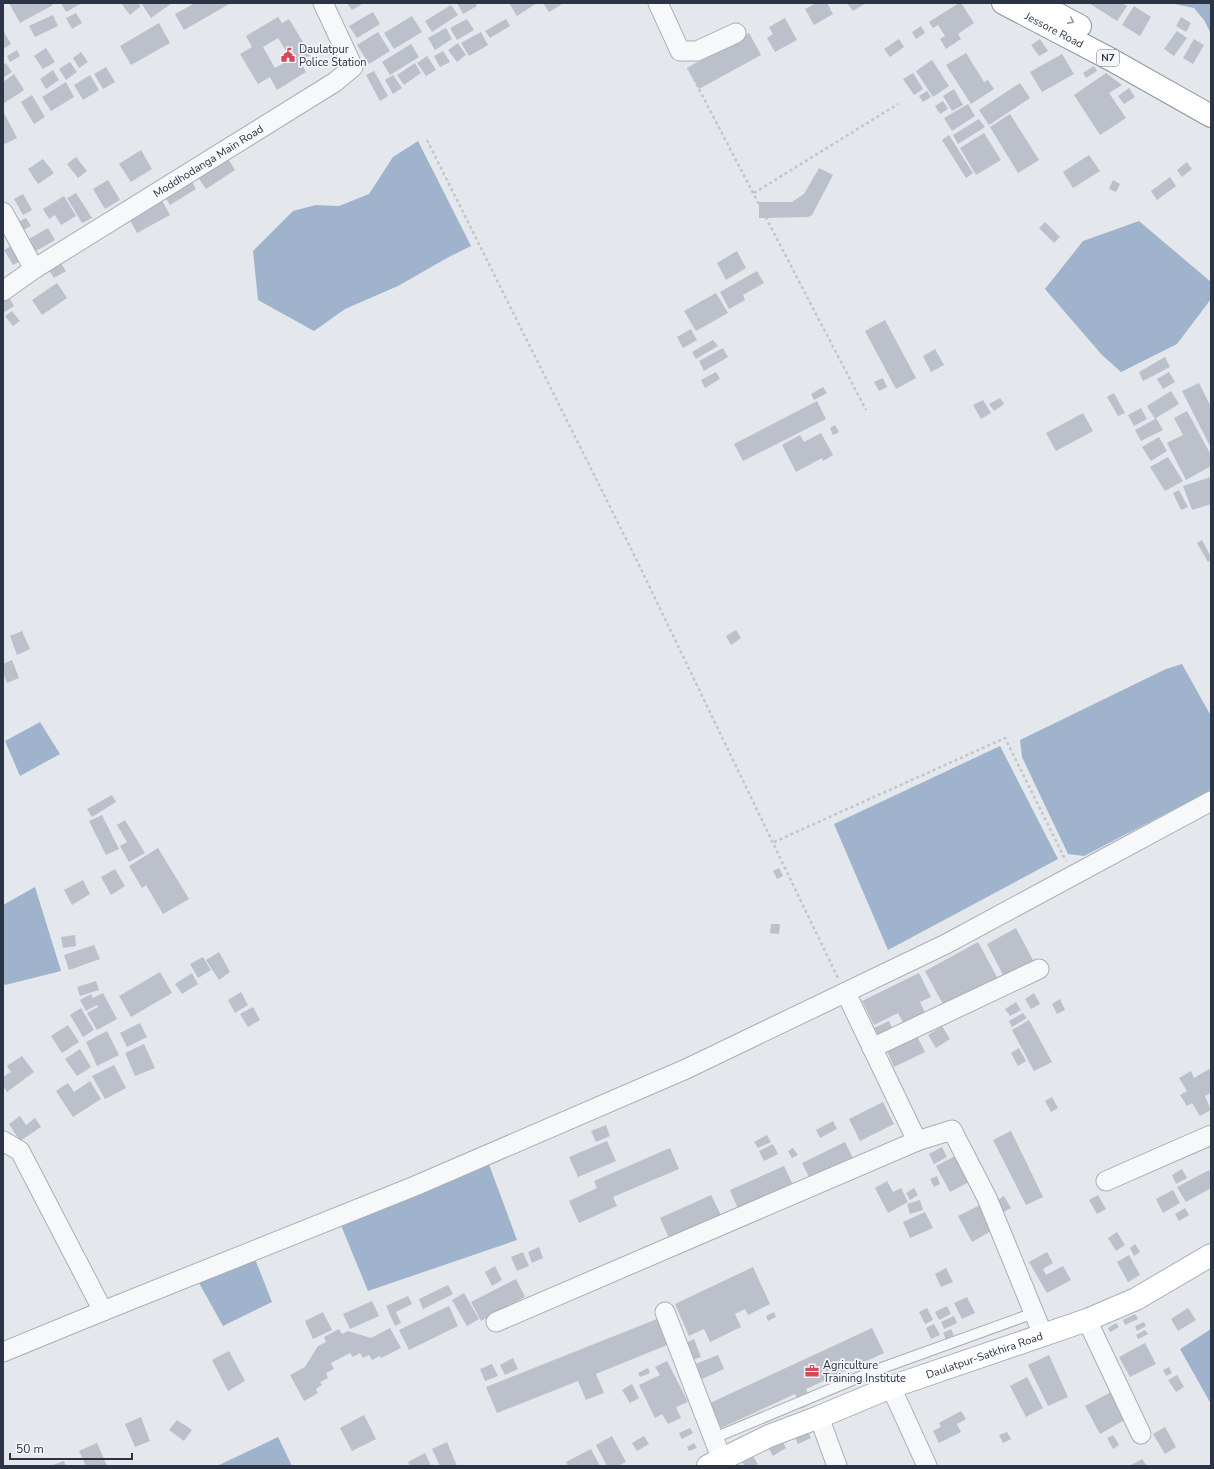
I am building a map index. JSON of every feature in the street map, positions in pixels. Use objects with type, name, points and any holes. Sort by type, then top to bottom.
[{"type":"main road","name":"Jessore Road","points":[[1003,3],[1110,59],[1211,116]]},
{"type":"main road","name":"Jessore Road","points":[[1037,3],[1211,100]]},
{"type":"main road","name":"Daulatpur-Satkhira Road","points":[[715,1463],[769,1436],[891,1387],[1087,1320],[1136,1299],[1211,1255]]},
{"type":"street","name":"Moddhodanga Main Road","points":[[3,291],[34,269],[335,82],[353,67],[323,3]]},
{"type":"street","points":[[658,3],[680,51],[697,51],[736,33]]},
{"type":"street","points":[[3,212],[34,269]]},
{"type":"street","points":[[3,1352],[422,1183],[686,1070],[946,944],[1211,801]]},
{"type":"street","points":[[872,1048],[1040,969]]},
{"type":"street","points":[[846,993],[917,1141]]},
{"type":"street","points":[[496,1322],[917,1141],[952,1130],[987,1198],[1043,1335]]},
{"type":"street","points":[[1106,1181],[1211,1136]]},
{"type":"street","points":[[3,1141],[20,1151],[102,1311]]},
{"type":"street","points":[[665,1312],[714,1438],[715,1463]]},
{"type":"street","points":[[1087,1320],[1141,1434]]},
{"type":"street","points":[[891,1387],[927,1466]]},
{"type":"street","points":[[819,1417],[837,1466]]},
{"type":"lane","points":[[714,1438],[879,1369],[1034,1313]]},
{"type":"path","points":[[680,51],[866,410]]},
{"type":"path","points":[[754,193],[898,104]]},
{"type":"path","points":[[427,140],[637,560],[846,993]]},
{"type":"path","points":[[774,842],[1005,738],[1073,875]]},
{"type":"water","points":[[1170,3],[1211,3],[1211,34],[1204,20],[1194,8]]},
{"type":"water","points":[[418,141],[471,246],[398,286],[345,309],[314,331],[258,300],[253,251],[293,211],[316,205],[339,206],[369,194],[393,157]]},
{"type":"water","points":[[1139,221],[1211,282],[1211,299],[1177,344],[1121,372],[1102,355],[1045,289],[1083,241]]},
{"type":"water","points":[[1182,664],[1211,716],[1211,790],[1084,856],[1068,854],[1022,757],[1020,740],[1166,669]]},
{"type":"water","points":[[40,722],[60,754],[20,776],[5,741]]},
{"type":"water","points":[[1000,746],[1058,859],[888,950],[834,824]]},
{"type":"water","points":[[35,887],[61,971],[5,985],[3,980],[3,905]]},
{"type":"water","points":[[487,1159],[517,1240],[368,1291],[340,1223]]},
{"type":"water","points":[[255,1259],[272,1302],[223,1326],[199,1283]]},
{"type":"water","points":[[1211,1329],[1211,1404],[1180,1349]]},
{"type":"water","points":[[278,1437],[292,1466],[217,1466]]},
{"type":"building","points":[[9,3],[51,3],[53,5],[20,23]]},
{"type":"building","points":[[61,3],[82,3],[66,12]]},
{"type":"building","points":[[121,3],[138,3],[141,6],[130,15]]},
{"type":"building","points":[[141,3],[172,3],[151,18]]},
{"type":"building","points":[[195,3],[231,3],[184,30],[175,14]]},
{"type":"building","points":[[347,3],[364,3],[352,10]]},
{"type":"building","points":[[457,3],[475,3],[477,6],[463,14]]},
{"type":"building","points":[[509,3],[537,3],[517,16]]},
{"type":"building","points":[[543,3],[564,3],[549,12]]},
{"type":"building","points":[[816,3],[827,3],[833,14],[814,25],[805,9]]},
{"type":"building","points":[[847,3],[866,3],[853,11]]},
{"type":"building","points":[[961,3],[974,23],[958,34],[961,39],[946,49],[940,39],[945,36],[938,25],[933,28],[929,22]]},
{"type":"building","points":[[1089,3],[1122,3],[1127,6],[1117,21]]},
{"type":"building","points":[[451,5],[458,15],[432,32],[425,21]]},
{"type":"building","points":[[1134,6],[1151,17],[1140,36],[1122,25]]},
{"type":"building","points":[[373,12],[380,24],[357,38],[349,26]]},
{"type":"building","points":[[76,13],[82,23],[72,29],[66,18]]},
{"type":"building","points":[[53,15],[58,26],[35,37],[29,26]]},
{"type":"building","points":[[412,16],[422,32],[394,49],[384,33]]},
{"type":"building","points":[[278,17],[282,23],[289,19],[311,55],[300,61],[306,72],[277,90],[270,77],[258,84],[240,54],[252,47],[246,36]],"holes":[[[278,38],[291,59],[275,68],[263,47]]]},
{"type":"building","points":[[1181,17],[1191,23],[1186,32],[1176,26]]},
{"type":"building","points":[[785,18],[797,40],[775,52],[767,38],[773,34],[769,27]]},
{"type":"building","points":[[467,19],[474,30],[457,40],[450,28]]},
{"type":"building","points":[[506,19],[510,26],[490,38],[485,31]]},
{"type":"building","points":[[159,23],[170,43],[131,65],[120,46]]},
{"type":"building","points":[[921,26],[925,33],[916,39],[912,32]]},
{"type":"building","points":[[446,28],[452,39],[435,50],[428,38]]},
{"type":"building","points":[[3,30],[11,44],[3,49]]},
{"type":"building","points":[[1177,31],[1187,38],[1174,56],[1164,49]]},
{"type":"building","points":[[378,32],[390,51],[369,64],[357,45]]},
{"type":"building","points":[[481,32],[488,45],[469,56],[461,43]]},
{"type":"building","points":[[749,33],[761,55],[699,89],[687,68]]},
{"type":"building","points":[[899,39],[904,47],[890,57],[884,49]]},
{"type":"building","points":[[1040,39],[1048,51],[1039,56],[1031,45]]},
{"type":"building","points":[[1194,39],[1204,45],[1193,64],[1183,58]]},
{"type":"building","points":[[458,43],[466,55],[457,62],[448,50]]},
{"type":"building","points":[[411,44],[419,57],[390,75],[382,62]]},
{"type":"building","points":[[46,48],[55,62],[43,69],[34,56]]},
{"type":"building","points":[[17,50],[20,56],[10,62],[7,56]]},
{"type":"building","points":[[443,51],[450,62],[440,67],[434,56]]},
{"type":"building","points":[[81,52],[88,62],[79,68],[73,58]]},
{"type":"building","points":[[966,53],[984,82],[988,80],[994,89],[971,104],[946,65]]},
{"type":"building","points":[[1062,54],[1074,74],[1042,92],[1030,72]]},
{"type":"building","points":[[427,56],[436,70],[426,76],[417,63]]},
{"type":"building","points":[[932,60],[949,86],[933,97],[916,71]]},
{"type":"building","points":[[70,62],[77,72],[66,80],[59,69]]},
{"type":"building","points":[[6,63],[12,72],[3,78],[3,65]]},
{"type":"building","points":[[415,63],[421,73],[404,85],[397,75]]},
{"type":"building","points":[[1094,66],[1097,71],[1086,78],[1083,73]]},
{"type":"building","points":[[106,67],[115,82],[103,89],[94,74]]},
{"type":"building","points":[[53,70],[59,80],[46,89],[40,79]]},
{"type":"building","points":[[374,71],[388,96],[380,101],[366,75]]},
{"type":"building","points":[[913,73],[923,89],[914,95],[903,79]]},
{"type":"building","points":[[1106,73],[1122,85],[1109,93],[1126,118],[1100,135],[1074,95]]},
{"type":"building","points":[[14,74],[24,90],[3,104],[3,82]]},
{"type":"building","points":[[90,75],[99,90],[83,100],[74,85]]},
{"type":"building","points":[[393,75],[402,88],[393,94],[385,80]]},
{"type":"building","points":[[66,82],[74,97],[51,111],[42,97]]},
{"type":"building","points":[[1020,83],[1030,98],[989,125],[979,110]]},
{"type":"building","points":[[1129,88],[1135,97],[1124,104],[1118,96]]},
{"type":"building","points":[[954,89],[963,105],[952,111],[943,96]]},
{"type":"building","points":[[927,91],[931,97],[923,102],[919,96]]},
{"type":"building","points":[[32,95],[45,117],[34,124],[21,102]]},
{"type":"building","points":[[943,101],[948,109],[940,114],[935,106]]},
{"type":"building","points":[[968,104],[975,116],[952,131],[944,118]]},
{"type":"building","points":[[3,111],[17,138],[5,144],[3,141]]},
{"type":"building","points":[[1010,114],[1039,160],[1018,173],[990,127]]},
{"type":"building","points":[[979,119],[985,127],[958,144],[953,135]]},
{"type":"building","points":[[984,133],[1001,160],[976,175],[960,148]]},
{"type":"building","points":[[949,135],[973,173],[966,178],[942,140]]},
{"type":"building","points":[[141,150],[152,169],[131,182],[119,164]]},
{"type":"building","points":[[225,154],[235,170],[206,189],[195,173]]},
{"type":"building","points":[[1089,155],[1100,171],[1073,188],[1063,172]]},
{"type":"building","points":[[76,157],[87,171],[78,178],[67,164]]},
{"type":"building","points":[[43,159],[54,173],[38,184],[28,169]]},
{"type":"building","points":[[1187,162],[1192,169],[1182,177],[1177,170]]},
{"type":"building","points":[[819,168],[833,175],[812,215],[808,217],[759,218],[759,202],[792,202],[804,194]]},
{"type":"building","points":[[1170,177],[1176,186],[1157,200],[1151,191]]},
{"type":"building","points":[[190,179],[196,189],[170,205],[164,195]]},
{"type":"building","points":[[108,180],[120,200],[105,209],[93,189]]},
{"type":"building","points":[[1113,180],[1120,184],[1116,192],[1109,189]]},
{"type":"building","points":[[76,193],[92,218],[82,223],[67,198]]},
{"type":"building","points":[[23,194],[32,210],[23,215],[14,199]]},
{"type":"building","points":[[64,196],[76,216],[61,225],[55,215],[49,219],[43,209]]},
{"type":"building","points":[[160,197],[170,215],[137,233],[127,215]]},
{"type":"building","points":[[26,218],[31,226],[10,237],[5,229]]},
{"type":"building","points":[[1045,222],[1060,237],[1054,243],[1039,228]]},
{"type":"building","points":[[48,228],[55,240],[36,251],[29,239]]},
{"type":"building","points":[[22,240],[31,255],[13,265],[4,250]]},
{"type":"building","points":[[737,251],[746,268],[726,280],[717,263]]},
{"type":"building","points":[[60,262],[66,271],[54,278],[48,269]]},
{"type":"building","points":[[757,271],[764,283],[743,295],[745,300],[729,309],[720,292]]},
{"type":"building","points":[[57,283],[67,298],[42,315],[32,300]]},
{"type":"building","points":[[716,293],[728,313],[696,331],[684,311]]},
{"type":"building","points":[[9,297],[14,306],[3,313],[3,301]]},
{"type":"building","points":[[12,311],[20,321],[13,326],[5,316]]},
{"type":"building","points":[[885,320],[916,378],[896,389],[865,331]]},
{"type":"building","points":[[691,329],[697,340],[683,348],[677,337]]},
{"type":"building","points":[[713,340],[718,346],[696,359],[692,352]]},
{"type":"building","points":[[723,348],[728,357],[704,371],[699,361]]},
{"type":"building","points":[[935,349],[944,365],[931,372],[923,356]]},
{"type":"building","points":[[1165,357],[1170,367],[1143,381],[1139,372]]},
{"type":"building","points":[[716,372],[720,379],[705,388],[701,380]]},
{"type":"building","points":[[1169,372],[1175,382],[1163,389],[1157,379]]},
{"type":"building","points":[[883,378],[887,387],[879,391],[874,382]]},
{"type":"building","points":[[1199,383],[1211,407],[1211,448],[1182,391]]},
{"type":"building","points":[[823,387],[827,393],[814,400],[811,394]]},
{"type":"building","points":[[1171,391],[1179,404],[1156,418],[1163,430],[1141,441],[1135,430],[1155,419],[1147,406]]},
{"type":"building","points":[[1114,393],[1125,413],[1118,416],[1107,397]]},
{"type":"building","points":[[1000,398],[1004,404],[994,411],[989,404]]},
{"type":"building","points":[[983,400],[991,413],[981,419],[973,405]]},
{"type":"building","points":[[817,401],[826,419],[743,461],[734,444]]},
{"type":"building","points":[[1141,408],[1147,419],[1134,426],[1128,415]]},
{"type":"building","points":[[1187,411],[1211,455],[1211,466],[1186,480],[1167,443],[1183,435],[1174,418]]},
{"type":"building","points":[[1083,413],[1093,431],[1056,451],[1046,433]]},
{"type":"building","points":[[835,425],[839,432],[833,435],[830,428]]},
{"type":"building","points":[[821,433],[833,455],[823,461],[822,458],[796,472],[782,445],[800,435],[804,442]]},
{"type":"building","points":[[1159,437],[1167,451],[1151,461],[1142,447]]},
{"type":"building","points":[[1168,457],[1183,481],[1165,491],[1150,467]]},
{"type":"building","points":[[1211,477],[1211,504],[1192,510],[1183,486]]},
{"type":"building","points":[[1179,490],[1188,507],[1181,510],[1173,493]]},
{"type":"building","points":[[1202,540],[1211,557],[1211,560],[1208,562],[1197,543]]},
{"type":"building","points":[[736,630],[741,638],[731,645],[726,636]]},
{"type":"building","points":[[22,631],[30,649],[17,655],[10,636]]},
{"type":"building","points":[[12,660],[19,678],[7,683],[3,672],[3,664]]},
{"type":"building","points":[[112,795],[116,802],[92,817],[87,809]]},
{"type":"building","points":[[102,815],[119,849],[106,855],[89,821]]},
{"type":"building","points":[[125,820],[145,853],[129,862],[120,846],[127,842],[117,825]]},
{"type":"building","points":[[158,848],[189,899],[163,914],[146,885],[142,888],[129,866]]},
{"type":"building","points":[[779,868],[783,876],[777,879],[773,871]]},
{"type":"building","points":[[115,869],[125,886],[111,895],[101,877]]},
{"type":"building","points":[[83,880],[90,894],[72,905],[64,890]]},
{"type":"building","points":[[771,924],[780,924],[779,934],[770,933]]},
{"type":"building","points":[[1016,928],[1034,962],[1004,977],[987,944]]},
{"type":"building","points":[[75,935],[76,946],[63,948],[61,937]]},
{"type":"building","points":[[978,942],[998,979],[945,1008],[925,971]]},
{"type":"building","points":[[94,945],[100,959],[69,970],[64,955]]},
{"type":"building","points":[[219,952],[230,972],[219,980],[206,960]]},
{"type":"building","points":[[203,957],[211,970],[198,978],[190,964]]},
{"type":"building","points":[[160,972],[172,993],[131,1017],[119,996]]},
{"type":"building","points":[[192,973],[198,984],[182,994],[175,984]]},
{"type":"building","points":[[919,973],[931,997],[920,1002],[926,1015],[905,1026],[898,1013],[874,1025],[862,1001]]},
{"type":"building","points":[[96,981],[99,990],[80,996],[77,987]]},
{"type":"building","points":[[241,992],[248,1005],[235,1013],[228,1000]]},
{"type":"building","points":[[103,993],[117,1019],[97,1030],[87,1013],[98,1007],[97,1005],[86,1011],[80,1000],[91,994],[93,998]]},
{"type":"building","points":[[1034,993],[1040,1004],[1031,1009],[1025,999]]},
{"type":"building","points":[[1060,999],[1065,1010],[1057,1014],[1052,1004]]},
{"type":"building","points":[[1016,1002],[1021,1010],[1010,1016],[1005,1009]]},
{"type":"building","points":[[253,1007],[260,1020],[248,1027],[240,1014]]},
{"type":"building","points":[[81,1008],[94,1030],[83,1037],[70,1015]]},
{"type":"building","points":[[1023,1013],[1027,1018],[1012,1027],[1009,1021]]},
{"type":"building","points":[[1029,1020],[1052,1062],[1034,1071],[1012,1030]]},
{"type":"building","points":[[889,1021],[893,1030],[879,1037],[874,1028]]},
{"type":"building","points":[[140,1023],[147,1037],[127,1047],[120,1033]]},
{"type":"building","points":[[68,1025],[79,1042],[62,1053],[51,1036]]},
{"type":"building","points":[[942,1026],[950,1039],[936,1048],[928,1035]]},
{"type":"building","points":[[107,1031],[119,1055],[97,1066],[86,1042]]},
{"type":"building","points":[[917,1036],[925,1052],[894,1067],[887,1051]]},
{"type":"building","points":[[144,1044],[155,1068],[135,1076],[125,1053]]},
{"type":"building","points":[[1019,1048],[1026,1061],[1018,1066],[1011,1053]]},
{"type":"building","points":[[80,1049],[91,1067],[77,1076],[65,1059]]},
{"type":"building","points":[[22,1056],[34,1072],[7,1092],[3,1086],[3,1077],[11,1072],[7,1066]]},
{"type":"building","points":[[114,1065],[126,1088],[105,1099],[92,1076]]},
{"type":"building","points":[[1211,1068],[1211,1093],[1205,1096],[1211,1110],[1200,1116],[1192,1103],[1187,1106],[1180,1095],[1187,1091],[1179,1078],[1191,1071],[1194,1078]]},
{"type":"building","points":[[90,1081],[101,1099],[73,1117],[56,1091],[68,1083],[74,1092]]},
{"type":"building","points":[[1052,1097],[1058,1108],[1051,1112],[1045,1101]]},
{"type":"building","points":[[883,1102],[894,1124],[860,1141],[849,1119]]},
{"type":"building","points":[[20,1116],[26,1125],[35,1118],[41,1127],[20,1141],[9,1124]]},
{"type":"building","points":[[833,1121],[837,1129],[820,1138],[816,1130]]},
{"type":"building","points":[[606,1125],[610,1136],[596,1142],[591,1131]]},
{"type":"building","points":[[1011,1131],[1043,1197],[1026,1205],[993,1140]]},
{"type":"building","points":[[767,1135],[771,1142],[758,1148],[754,1142]]},
{"type":"building","points":[[607,1141],[616,1161],[578,1177],[569,1157]]},
{"type":"building","points":[[845,1142],[853,1158],[810,1179],[802,1163]]},
{"type":"building","points":[[773,1144],[778,1154],[764,1161],[759,1151]]},
{"type":"building","points":[[942,1147],[947,1157],[934,1164],[929,1154]]},
{"type":"building","points":[[670,1148],[679,1169],[613,1197],[617,1206],[579,1223],[569,1201],[597,1188],[594,1181]]},
{"type":"building","points":[[793,1148],[798,1155],[792,1158],[788,1151]]},
{"type":"building","points":[[957,1155],[971,1181],[950,1192],[936,1166]]},
{"type":"building","points":[[784,1166],[793,1185],[738,1209],[730,1190]]},
{"type":"building","points":[[1182,1169],[1187,1178],[1176,1184],[1172,1175]]},
{"type":"building","points":[[1209,1170],[1211,1173],[1211,1188],[1186,1202],[1177,1187]]},
{"type":"building","points":[[937,1176],[940,1184],[934,1187],[930,1179]]},
{"type":"building","points":[[887,1181],[893,1192],[901,1188],[908,1202],[888,1213],[875,1188]]},
{"type":"building","points":[[914,1188],[918,1195],[910,1200],[906,1193]]},
{"type":"building","points":[[1173,1190],[1180,1203],[1163,1213],[1156,1199]]},
{"type":"building","points":[[711,1195],[721,1215],[669,1238],[660,1218]]},
{"type":"building","points":[[1098,1195],[1106,1209],[1097,1214],[1089,1200]]},
{"type":"building","points":[[1004,1196],[1011,1208],[1002,1213],[995,1202]]},
{"type":"building","points":[[920,1200],[923,1210],[910,1214],[907,1204]]},
{"type":"building","points":[[980,1205],[993,1230],[972,1242],[958,1216]]},
{"type":"building","points":[[1185,1208],[1189,1215],[1179,1221],[1175,1214]]},
{"type":"building","points":[[925,1212],[933,1228],[910,1238],[903,1222]]},
{"type":"building","points":[[1117,1232],[1125,1245],[1116,1251],[1108,1238]]},
{"type":"building","points":[[1135,1244],[1140,1252],[1134,1256],[1130,1248]]},
{"type":"building","points":[[539,1247],[543,1258],[532,1263],[528,1252]]},
{"type":"building","points":[[523,1252],[529,1266],[517,1271],[511,1257]]},
{"type":"building","points":[[1047,1252],[1053,1263],[1043,1269],[1046,1275],[1063,1266],[1071,1280],[1047,1293],[1029,1262]]},
{"type":"building","points":[[1129,1255],[1140,1275],[1128,1282],[1117,1262]]},
{"type":"building","points":[[495,1266],[502,1280],[492,1286],[485,1272]]},
{"type":"building","points":[[753,1267],[770,1304],[748,1315],[745,1309],[735,1314],[741,1327],[710,1342],[704,1329],[689,1336],[675,1304]]},
{"type":"building","points":[[946,1268],[953,1282],[941,1287],[935,1274]]},
{"type":"building","points":[[516,1279],[525,1297],[481,1321],[471,1302]]},
{"type":"building","points":[[448,1285],[453,1294],[423,1309],[419,1299]]},
{"type":"building","points":[[464,1293],[479,1319],[467,1326],[452,1300]]},
{"type":"building","points":[[408,1296],[412,1304],[396,1312],[401,1323],[395,1326],[386,1306]]},
{"type":"building","points":[[967,1297],[975,1313],[962,1319],[954,1303]]},
{"type":"building","points":[[372,1301],[379,1316],[350,1329],[343,1314]]},
{"type":"building","points":[[449,1306],[458,1326],[409,1350],[399,1330]]},
{"type":"building","points":[[947,1306],[951,1314],[939,1320],[935,1312]]},
{"type":"building","points":[[927,1308],[933,1320],[925,1324],[919,1312]]},
{"type":"building","points":[[1188,1308],[1196,1320],[1178,1331],[1171,1319]]},
{"type":"building","points":[[323,1312],[332,1330],[313,1339],[305,1321]]},
{"type":"building","points":[[774,1312],[776,1317],[768,1321],[766,1316]]},
{"type":"building","points":[[1135,1314],[1138,1319],[1125,1325],[1123,1320]]},
{"type":"building","points":[[954,1316],[957,1323],[944,1329],[941,1322]]},
{"type":"building","points":[[657,1319],[667,1345],[596,1374],[604,1393],[586,1400],[578,1381],[497,1413],[486,1387]]},
{"type":"building","points":[[1144,1322],[1146,1326],[1137,1331],[1135,1326]]},
{"type":"building","points":[[1116,1323],[1119,1327],[1110,1332],[1108,1328]]},
{"type":"building","points":[[934,1324],[940,1335],[931,1339],[926,1328]]},
{"type":"building","points":[[390,1328],[401,1348],[381,1358],[380,1356],[372,1360],[369,1355],[363,1358],[360,1353],[353,1357],[350,1353],[331,1363],[334,1369],[326,1373],[328,1378],[320,1382],[322,1385],[316,1389],[318,1393],[304,1401],[290,1375],[305,1367],[318,1346],[326,1342],[324,1337],[339,1329],[342,1334],[348,1331],[371,1338]]},
{"type":"building","name":"Agriculture Training Institute","points":[[872,1328],[884,1353],[806,1389],[812,1403],[801,1409],[795,1394],[721,1428],[710,1403]]},
{"type":"building","points":[[951,1329],[954,1335],[946,1339],[943,1333]]},
{"type":"building","points":[[1145,1330],[1148,1334],[1138,1339],[1136,1335]]},
{"type":"building","points":[[694,1339],[701,1357],[689,1361],[683,1344]]},
{"type":"building","points":[[1145,1343],[1156,1364],[1130,1377],[1119,1357]]},
{"type":"building","points":[[229,1351],[245,1381],[228,1391],[212,1360]]},
{"type":"building","points":[[718,1355],[724,1369],[700,1380],[693,1365]]},
{"type":"building","points":[[1049,1355],[1068,1397],[1048,1406],[1028,1365]]},
{"type":"building","points":[[513,1358],[518,1369],[505,1375],[500,1365]]},
{"type":"building","points":[[667,1361],[688,1402],[676,1407],[681,1418],[668,1424],[662,1414],[655,1418],[639,1385],[660,1375],[655,1367]]},
{"type":"building","points":[[492,1364],[498,1376],[485,1381],[480,1369]]},
{"type":"building","points":[[1169,1367],[1172,1373],[1166,1376],[1163,1370]]},
{"type":"building","points":[[648,1368],[650,1373],[640,1377],[638,1373]]},
{"type":"building","points":[[1177,1375],[1184,1387],[1176,1392],[1168,1380]]},
{"type":"building","points":[[1027,1377],[1043,1408],[1026,1417],[1010,1386]]},
{"type":"building","points":[[632,1384],[639,1398],[630,1403],[622,1390]]},
{"type":"building","points":[[1113,1391],[1128,1418],[1100,1434],[1085,1406]]},
{"type":"building","points":[[961,1411],[966,1419],[957,1424],[961,1432],[939,1443],[933,1431],[941,1427],[939,1423]]},
{"type":"building","points":[[364,1415],[376,1439],[352,1451],[340,1428]]},
{"type":"building","points":[[141,1417],[150,1441],[135,1447],[125,1424]]},
{"type":"building","points":[[177,1420],[192,1430],[184,1441],[169,1430]]},
{"type":"building","points":[[1165,1427],[1176,1447],[1165,1454],[1153,1434]]},
{"type":"building","points":[[690,1428],[693,1433],[682,1439],[679,1433]]},
{"type":"building","points":[[807,1429],[811,1438],[798,1444],[794,1435]]},
{"type":"building","points":[[1007,1432],[1011,1439],[1003,1443],[999,1435]]},
{"type":"building","points":[[1113,1435],[1119,1445],[1113,1449],[1107,1438]]},
{"type":"building","points":[[612,1436],[626,1462],[618,1466],[607,1466],[596,1445]]},
{"type":"building","points":[[644,1436],[649,1444],[637,1451],[632,1443]]},
{"type":"building","points":[[782,1440],[786,1448],[773,1456],[769,1449]]},
{"type":"building","points":[[447,1442],[457,1466],[440,1466],[432,1449]]},
{"type":"building","points":[[97,1443],[107,1466],[86,1466],[79,1451]]},
{"type":"building","points":[[694,1443],[697,1448],[689,1451],[687,1447]]},
{"type":"building","points":[[591,1449],[600,1466],[568,1466],[566,1462]]},
{"type":"building","points":[[425,1453],[431,1466],[410,1466],[408,1462]]},
{"type":"building","points":[[752,1455],[758,1464],[754,1466],[745,1466],[742,1462]]},
{"type":"building","points":[[1142,1459],[1147,1466],[1129,1466]]},
{"type":"building","points":[[64,1461],[66,1466],[50,1466]]},
{"type":"place","name":"Daulatpur Police Station","points":[[288,55]]},
{"type":"place","name":"Agriculture Training Institute","points":[[812,1371]]}]
